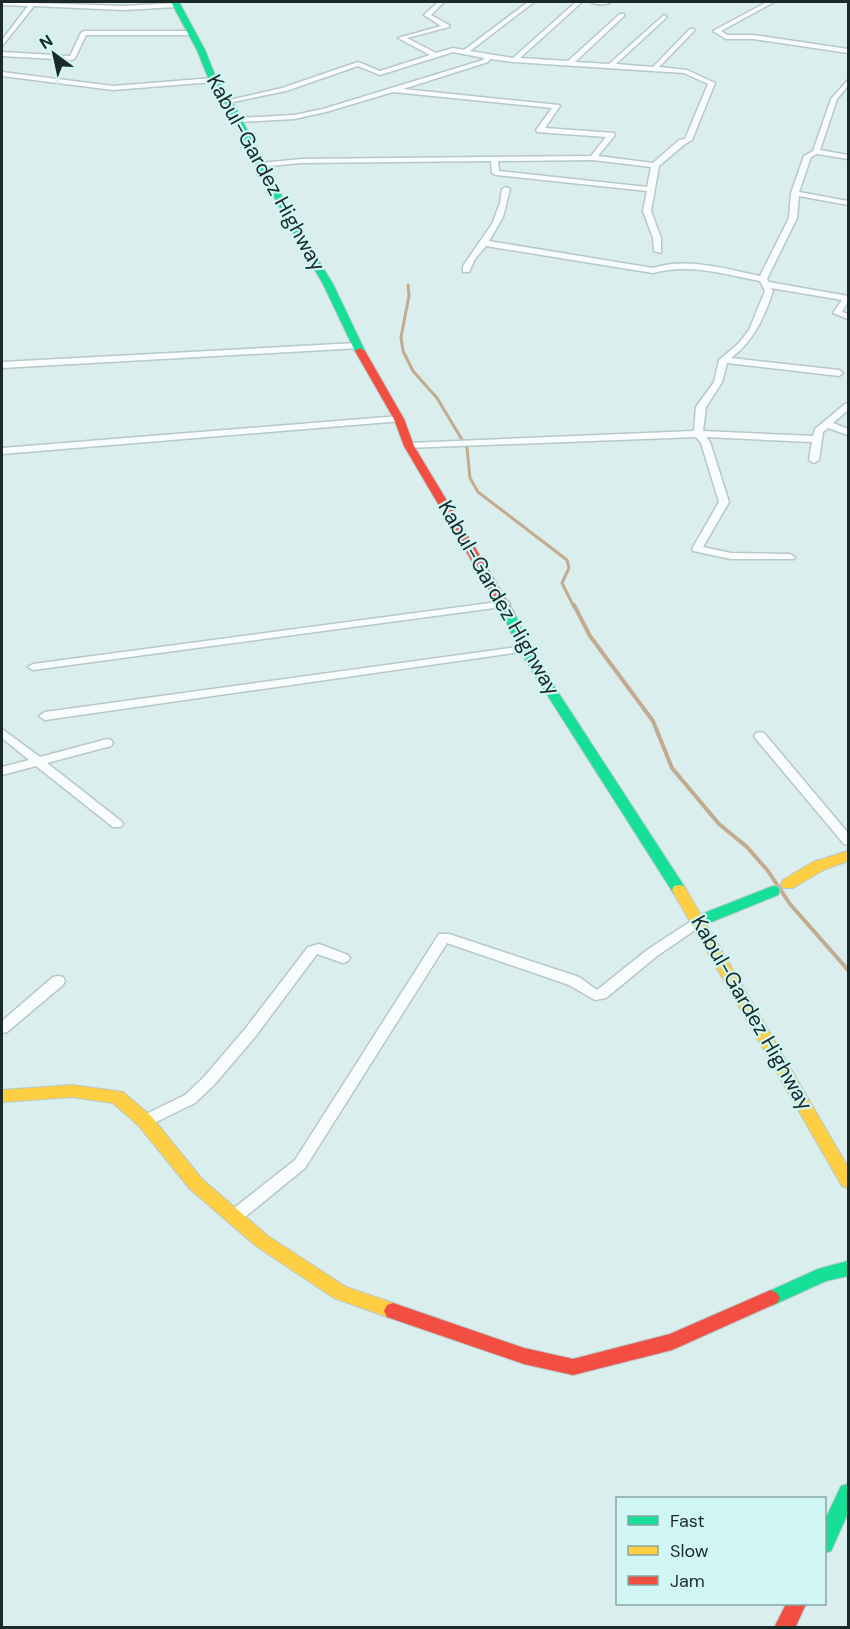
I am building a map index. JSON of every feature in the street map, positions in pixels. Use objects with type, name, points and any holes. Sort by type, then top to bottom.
[{"type":"main road","name":"Kabul-Gardez Highway","points":[[175,3],[201,50],[213,80],[228,101],[328,284],[357,346],[399,419],[409,446],[505,604],[525,649],[699,921],[849,1181]]},
{"type":"main road","points":[[788,884],[818,866],[849,856]]},
{"type":"main road","points":[[699,921],[773,891]]},
{"type":"main road","points":[[2,1096],[72,1090],[117,1097],[145,1120],[196,1184],[262,1241],[340,1293],[524,1356],[573,1367],[672,1342],[824,1274],[849,1269]]},
{"type":"main road","points":[[826,1542],[849,1493]]},
{"type":"main road","points":[[784,1628],[796,1605]]},
{"type":"street","points":[[437,56],[401,38],[447,26],[427,15],[441,2]]},
{"type":"street","points":[[465,52],[531,2]]},
{"type":"street","points":[[514,60],[579,2]]},
{"type":"street","points":[[594,2],[608,2]]},
{"type":"street","points":[[771,2],[716,31],[726,37],[753,37],[849,51]]},
{"type":"street","points":[[2,3],[124,8],[175,3]]},
{"type":"street","points":[[2,44],[32,5]]},
{"type":"street","points":[[570,63],[622,15]]},
{"type":"street","points":[[612,65],[664,18]]},
{"type":"street","points":[[656,67],[692,30]]},
{"type":"street","points":[[2,54],[72,58],[84,33],[190,33]]},
{"type":"street","points":[[228,101],[284,90],[358,64],[380,73],[453,50],[514,60],[677,68],[712,83],[688,140],[655,165],[647,211],[657,238],[658,251]]},
{"type":"street","points":[[238,120],[294,117],[486,61],[489,55]]},
{"type":"street","points":[[2,74],[113,88],[213,80]]},
{"type":"street","points":[[816,152],[834,99],[849,82]]},
{"type":"street","points":[[393,90],[557,106],[540,130],[611,135],[593,158]]},
{"type":"street","points":[[764,282],[793,218],[795,193],[808,156],[816,152],[849,157]]},
{"type":"street","points":[[261,165],[301,161],[593,158],[655,165]]},
{"type":"street","points":[[494,159],[496,173],[649,189]]},
{"type":"street","points":[[466,270],[468,261],[484,243],[505,206],[506,189]]},
{"type":"street","points":[[795,193],[849,203]]},
{"type":"street","points":[[484,243],[653,271],[664,266],[722,270],[764,282],[847,298],[837,314],[849,317]]},
{"type":"street","points":[[764,282],[769,291],[756,329],[739,349],[723,360],[718,382],[700,407],[698,434],[705,442],[724,502],[697,549],[731,556],[790,557]]},
{"type":"street","points":[[2,365],[357,346]]},
{"type":"street","points":[[723,360],[839,373]]},
{"type":"street","points":[[814,460],[818,431],[849,406]]},
{"type":"street","points":[[2,452],[399,419]]},
{"type":"street","points":[[826,424],[849,432]]},
{"type":"street","points":[[409,446],[698,434],[818,439]]},
{"type":"street","points":[[33,667],[505,604]]},
{"type":"street","points":[[45,716],[525,649]]},
{"type":"street","points":[[2,733],[117,824]]},
{"type":"street","points":[[760,736],[849,841]]},
{"type":"street","points":[[2,771],[107,743]]},
{"type":"street","points":[[773,891],[788,884]]},
{"type":"street","points":[[234,1217],[300,1164],[444,937],[574,981],[595,995],[601,994],[652,953],[699,921]]},
{"type":"street","points":[[145,1120],[190,1099],[209,1081],[250,1033],[313,950],[319,949],[343,958]]},
{"type":"street","points":[[2,1028],[58,981]]},
{"type":"waterway","points":[[408,285],[409,296],[401,337],[403,351],[413,371],[437,398],[467,448],[470,478],[478,492],[567,560],[569,568],[562,583],[574,607]]},
{"type":"waterway","points":[[574,605],[590,636],[653,721],[672,768],[719,824],[747,847],[768,871],[790,904],[848,970]]},
{"type":"traffic: fast","points":[[175,2],[201,50],[213,80],[228,101],[295,229],[328,284],[360,351]]},
{"type":"traffic: fast","points":[[509,614],[524,649],[679,890]]},
{"type":"traffic: fast","points":[[699,921],[773,891]]},
{"type":"traffic: fast","points":[[771,1298],[824,1274],[848,1269]]},
{"type":"traffic: fast","points":[[826,1540],[848,1493]]},
{"type":"traffic: slow","points":[[788,884],[818,866],[848,856]]},
{"type":"traffic: slow","points":[[679,890],[848,1181]]},
{"type":"traffic: slow","points":[[2,1096],[72,1091],[117,1097],[145,1121],[196,1184],[262,1241],[340,1293],[393,1311]]},
{"type":"traffic: jam","points":[[360,351],[399,419],[409,446],[509,614]]},
{"type":"traffic: jam","points":[[393,1311],[524,1356],[573,1367],[672,1342],[771,1298]]},
{"type":"traffic: jam","points":[[784,1628],[796,1605]]}]
